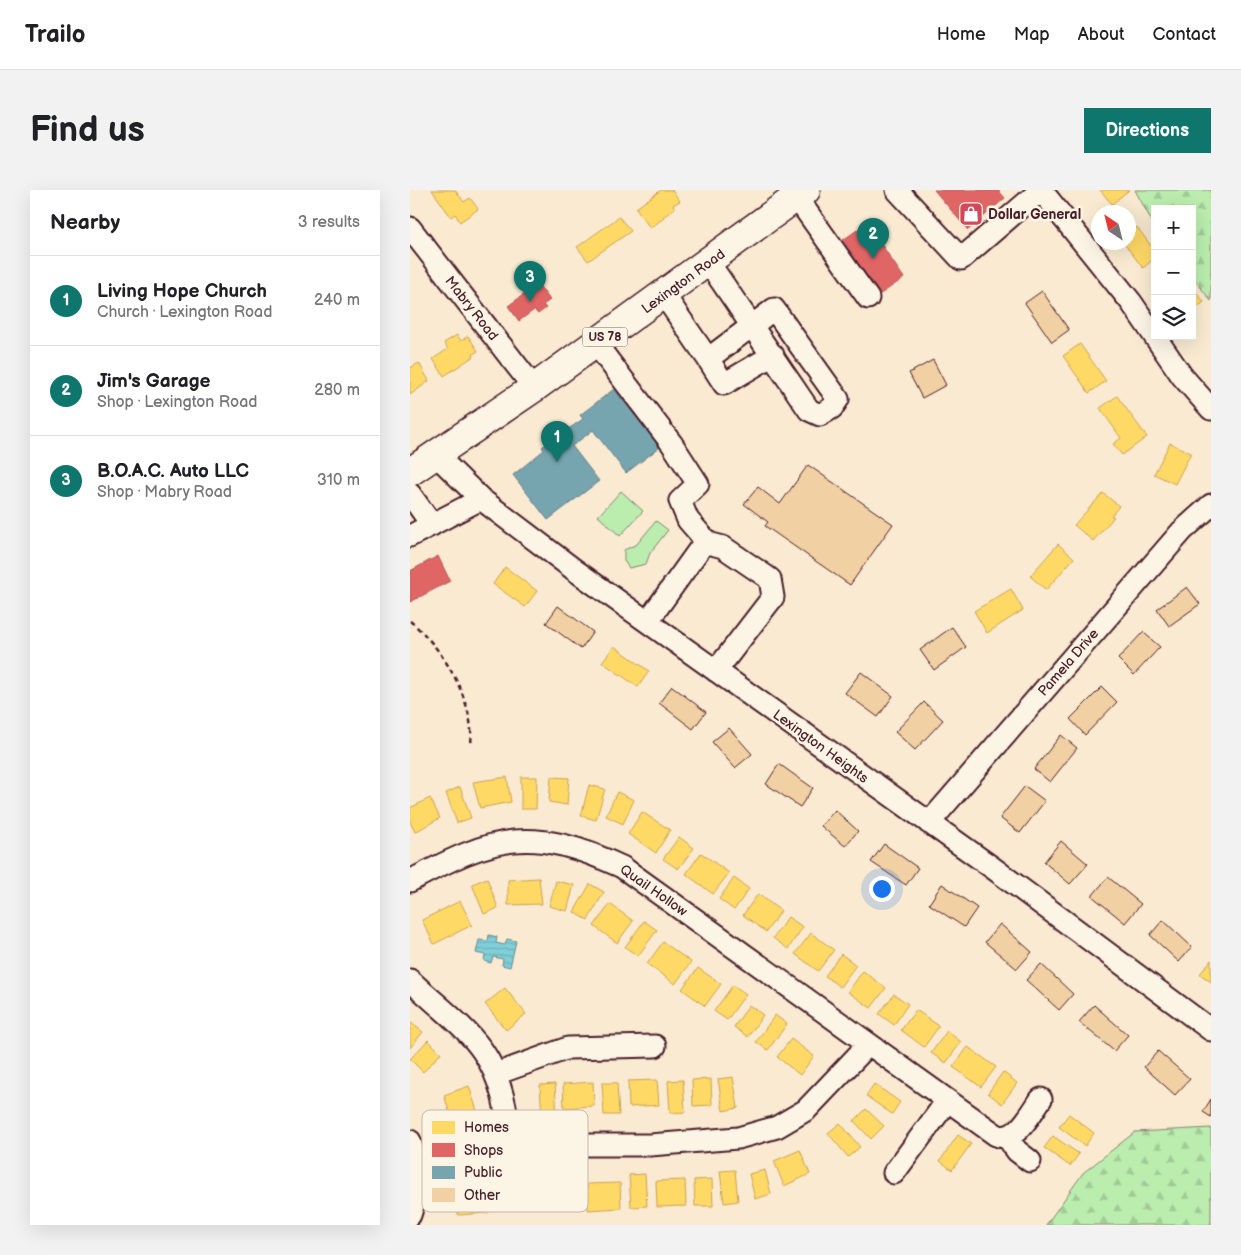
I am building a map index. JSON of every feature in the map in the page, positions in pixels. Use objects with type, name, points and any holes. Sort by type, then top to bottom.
[{"type":"highway","name":"Lexington Road","points":[[410,472],[596,344],[801,194]]},
{"type":"street","points":[[897,190],[961,259],[1041,190],[1131,302],[1182,376],[1211,409]]},
{"type":"street","points":[[801,194],[868,298]]},
{"type":"street","name":"Mabry Road","points":[[410,228],[534,388]]},
{"type":"street","points":[[708,359],[752,326],[774,310],[838,399],[832,408],[820,415],[809,410],[773,355],[752,326],[709,263]]},
{"type":"street","points":[[664,295],[724,384],[773,355]]},
{"type":"street","points":[[596,344],[672,444],[698,484],[680,501],[688,520],[708,543],[723,548],[770,579],[773,597],[716,671]]},
{"type":"street","name":"Lexington Heights","points":[[436,455],[481,499],[576,570],[993,868],[1211,1030]]},
{"type":"street","points":[[410,494],[432,525]]},
{"type":"street","points":[[410,536],[481,499]]},
{"type":"street","name":"Pamela Drive","points":[[929,823],[1176,538],[1211,506]]},
{"type":"street","points":[[648,621],[701,547],[708,543]]},
{"type":"street","name":"Quail Hollow","points":[[410,881],[454,857],[510,839],[549,841],[593,854],[622,867],[947,1101],[996,1135],[1003,1138],[1007,1137]]},
{"type":"street","points":[[410,980],[465,1031],[482,1050],[496,1074],[507,1110]]},
{"type":"street","points":[[588,1145],[650,1145],[738,1138],[777,1126],[806,1110],[868,1045]]},
{"type":"street","points":[[496,1074],[568,1048],[655,1046]]},
{"type":"street","points":[[1030,1161],[1016,1151],[1007,1137],[1018,1130],[1041,1099]]},
{"type":"street","points":[[894,1173],[947,1101]]},
{"type":"street","points":[[410,1215],[417,1189],[413,1149]]},
{"type":"path","points":[[410,621],[434,643],[451,670],[469,718],[471,745]]},
{"type":"green space","points":[[1135,190],[1211,190],[1211,301],[1196,281],[1196,205],[1151,205],[1151,220]]},
{"type":"green space","points":[[621,491],[643,511],[620,536],[598,516]]},
{"type":"green space","points":[[656,521],[668,530],[650,553],[646,564],[629,568],[624,561],[624,550],[637,544]]},
{"type":"green space","points":[[1211,1128],[1211,1225],[1046,1225],[1083,1173],[1135,1132]]},
{"type":"water","points":[[489,935],[497,937],[496,943],[505,945],[507,939],[516,941],[510,967],[502,965],[503,959],[493,957],[491,963],[484,961],[485,955],[476,953],[479,940],[488,941]]},
{"type":"building: Homes","points":[[432,190],[455,190],[464,202],[470,198],[478,209],[460,222],[455,214],[451,217]]},
{"type":"building: Homes","points":[[661,190],[672,190],[680,201],[673,205],[675,208],[664,218],[650,228],[636,208]]},
{"type":"building: Homes","points":[[1100,190],[1129,190],[1112,204]]},
{"type":"building: Homes","points":[[619,217],[631,231],[588,261],[577,247]]},
{"type":"building: Homes","points":[[1136,228],[1151,246],[1151,261],[1143,268],[1129,250],[1136,250]]},
{"type":"building: Homes","points":[[1196,292],[1204,302],[1196,308]]},
{"type":"building: Homes","points":[[457,335],[461,341],[468,336],[478,351],[473,354],[474,356],[444,376],[433,359],[448,349],[444,343]]},
{"type":"building: Homes","points":[[1080,344],[1106,381],[1089,393],[1063,356]]},
{"type":"building: Homes","points":[[419,363],[429,381],[410,395],[410,368]]},
{"type":"building: Homes","points":[[1117,396],[1147,437],[1122,455],[1113,444],[1121,438],[1100,408]]},
{"type":"building: Homes","points":[[1170,443],[1191,453],[1175,484],[1154,474]]},
{"type":"building: Homes","points":[[1103,493],[1119,506],[1111,516],[1114,517],[1093,541],[1074,525]]},
{"type":"building: Homes","points":[[1058,544],[1074,558],[1046,590],[1030,576]]},
{"type":"building: Homes","points":[[505,567],[537,591],[525,607],[493,584]]},
{"type":"building: Homes","points":[[1011,589],[1023,610],[987,633],[974,611]]},
{"type":"building: Homes","points":[[614,646],[649,671],[638,687],[602,662]]},
{"type":"building: Homes","points":[[507,777],[511,802],[480,808],[473,782]]},
{"type":"building: Homes","points":[[521,777],[537,777],[536,809],[521,809]]},
{"type":"building: Homes","points":[[551,777],[569,778],[567,805],[549,802]]},
{"type":"building: Homes","points":[[589,785],[605,789],[596,820],[581,816]]},
{"type":"building: Homes","points":[[460,787],[471,818],[457,823],[446,793]]},
{"type":"building: Homes","points":[[617,792],[634,800],[623,824],[606,816]]},
{"type":"building: Homes","points":[[430,798],[440,818],[415,832],[410,822],[410,808]]},
{"type":"building: Homes","points":[[642,812],[670,830],[656,853],[628,834]]},
{"type":"building: Homes","points":[[679,837],[694,848],[678,869],[663,859]]},
{"type":"building: Homes","points":[[701,853],[729,873],[713,894],[686,874]]},
{"type":"building: Homes","points":[[487,878],[498,908],[484,914],[472,884]]},
{"type":"building: Homes","points":[[539,878],[542,904],[508,905],[508,880]]},
{"type":"building: Homes","points":[[734,878],[749,889],[734,910],[719,899]]},
{"type":"building: Homes","points":[[556,881],[574,885],[567,911],[549,906]]},
{"type":"building: Homes","points":[[590,884],[604,892],[588,920],[574,912]]},
{"type":"building: Homes","points":[[758,894],[781,911],[766,932],[743,915]]},
{"type":"building: Homes","points":[[460,901],[472,925],[434,944],[422,920]]},
{"type":"building: Homes","points":[[610,904],[633,921],[617,943],[594,926]]},
{"type":"building: Homes","points":[[788,917],[803,927],[788,949],[773,938]]},
{"type":"building: Homes","points":[[644,921],[657,930],[638,956],[625,947]]},
{"type":"building: Homes","points":[[811,933],[834,950],[818,971],[795,954]]},
{"type":"building: Homes","points":[[663,942],[691,962],[675,984],[647,964]]},
{"type":"building: Homes","points":[[841,954],[856,965],[840,987],[825,976]]},
{"type":"building: Homes","points":[[1211,960],[1211,982],[1200,974]]},
{"type":"building: Homes","points":[[698,968],[721,984],[705,1006],[682,989]]},
{"type":"building: Homes","points":[[863,971],[886,988],[871,1008],[848,992]]},
{"type":"building: Homes","points":[[733,985],[746,994],[727,1020],[714,1011]]},
{"type":"building: Homes","points":[[505,988],[526,1014],[506,1030],[485,1004]]},
{"type":"building: Homes","points":[[894,994],[908,1004],[894,1025],[879,1014]]},
{"type":"building: Homes","points":[[749,1005],[763,1015],[748,1037],[734,1027]]},
{"type":"building: Homes","points":[[916,1010],[939,1026],[924,1047],[901,1030]]},
{"type":"building: Homes","points":[[775,1015],[787,1024],[768,1050],[756,1042]]},
{"type":"building: Homes","points":[[410,1023],[423,1032],[410,1048]]},
{"type":"building: Homes","points":[[947,1031],[961,1042],[946,1063],[931,1053]]},
{"type":"building: Homes","points":[[791,1039],[814,1056],[800,1075],[777,1057]]},
{"type":"building: Homes","points":[[428,1040],[441,1053],[423,1072],[410,1059]]},
{"type":"building: Homes","points":[[968,1047],[996,1067],[981,1087],[953,1067]]},
{"type":"building: Homes","points":[[1003,1072],[1017,1083],[1002,1104],[988,1093]]},
{"type":"building: Homes","points":[[733,1077],[738,1108],[723,1111],[718,1079]]},
{"type":"building: Homes","points":[[711,1079],[712,1105],[693,1106],[692,1080]]},
{"type":"building: Homes","points":[[657,1080],[659,1105],[629,1107],[628,1081]]},
{"type":"building: Homes","points":[[683,1080],[685,1112],[670,1113],[668,1081]]},
{"type":"building: Homes","points":[[593,1082],[594,1106],[564,1108],[563,1084]]},
{"type":"building: Homes","points":[[602,1083],[617,1083],[619,1115],[604,1115]]},
{"type":"building: Homes","points":[[555,1084],[557,1110],[542,1110],[540,1085]]},
{"type":"building: Homes","points":[[874,1084],[900,1102],[892,1114],[866,1096]]},
{"type":"building: Homes","points":[[469,1086],[477,1110],[449,1110],[444,1095]]},
{"type":"building: Homes","points":[[866,1109],[884,1126],[871,1139],[854,1121]]},
{"type":"building: Homes","points":[[1069,1114],[1094,1133],[1085,1146],[1059,1127]]},
{"type":"building: Homes","points":[[840,1123],[860,1147],[848,1157],[828,1133]]},
{"type":"building: Homes","points":[[958,1135],[971,1144],[952,1170],[940,1161]]},
{"type":"building: Homes","points":[[1053,1136],[1079,1154],[1070,1166],[1044,1148]]},
{"type":"building: Homes","points":[[800,1150],[810,1174],[784,1186],[774,1161]]},
{"type":"building: Homes","points":[[735,1170],[738,1201],[724,1203],[720,1171]]},
{"type":"building: Homes","points":[[765,1170],[771,1194],[755,1199],[749,1174]]},
{"type":"building: Homes","points":[[645,1174],[647,1206],[631,1207],[629,1175]]},
{"type":"building: Homes","points":[[712,1179],[713,1206],[695,1206],[694,1180]]},
{"type":"building: Homes","points":[[685,1180],[686,1206],[657,1207],[656,1181]]},
{"type":"building: Homes","points":[[620,1183],[621,1208],[588,1210],[588,1184]]},
{"type":"building: Homes","points":[[458,1212],[488,1212],[488,1213],[458,1215]]},
{"type":"building: Shops","name":"Dollar General","points":[[934,190],[998,190],[1005,198],[968,230]]},
{"type":"building: Shops","points":[[867,223],[904,278],[879,295],[843,240]]},
{"type":"building: Shops","points":[[538,284],[550,300],[543,305],[546,308],[538,314],[534,310],[519,321],[508,306]]},
{"type":"building: Shops","points":[[438,556],[450,581],[410,602],[410,571]]},
{"type":"building: Public","points":[[614,389],[660,447],[626,473],[593,430],[572,446],[599,481],[548,520],[513,475],[544,450],[542,447],[583,419],[580,415]]},
{"type":"building: Other","points":[[1042,291],[1069,330],[1052,342],[1025,303]]},
{"type":"building: Other","points":[[933,360],[946,385],[922,398],[909,373]]},
{"type":"building: Other","points":[[808,465],[893,524],[850,585],[765,526],[768,522],[744,504],[758,487],[780,504]]},
{"type":"building: Other","points":[[1187,587],[1200,604],[1169,626],[1157,609]]},
{"type":"building: Other","points":[[558,606],[593,632],[581,649],[546,623]]},
{"type":"building: Other","points":[[952,627],[966,647],[934,670],[920,650]]},
{"type":"building: Other","points":[[1143,632],[1160,647],[1134,675],[1118,659]]},
{"type":"building: Other","points":[[861,672],[893,696],[878,717],[845,693]]},
{"type":"building: Other","points":[[672,686],[706,712],[693,729],[659,703]]},
{"type":"building: Other","points":[[1102,687],[1117,702],[1085,735],[1070,719]]},
{"type":"building: Other","points":[[924,702],[943,720],[915,750],[895,732]]},
{"type":"building: Other","points":[[729,728],[752,754],[735,768],[712,742]]},
{"type":"building: Other","points":[[1061,735],[1077,748],[1050,782],[1034,769]]},
{"type":"building: Other","points":[[779,764],[813,788],[800,807],[766,784]]},
{"type":"building: Other","points":[[1025,786],[1045,801],[1020,833],[1000,818]]},
{"type":"building: Other","points":[[835,810],[858,831],[845,846],[821,826]]},
{"type":"building: Other","points":[[1061,841],[1088,864],[1070,884],[1044,862]]},
{"type":"building: Other","points":[[884,844],[918,868],[906,885],[871,862]]},
{"type":"building: Other","points":[[1108,877],[1141,904],[1125,923],[1092,896]]},
{"type":"building: Other","points":[[942,884],[977,908],[964,927],[929,904]]},
{"type":"building: Other","points":[[1163,920],[1192,947],[1179,962],[1150,935]]},
{"type":"building: Other","points":[[1000,924],[1032,952],[1017,969],[985,942]]},
{"type":"building: Other","points":[[1041,964],[1073,994],[1059,1010],[1026,980]]},
{"type":"building: Other","points":[[1094,1005],[1128,1035],[1114,1051],[1079,1022]]},
{"type":"building: Other","points":[[1158,1051],[1190,1079],[1175,1095],[1144,1067]]},
{"type":"building: Other","points":[[1211,1099],[1211,1117],[1203,1112]]},
{"type":"place","name":"Dollar General","points":[[971,214]]},
{"type":"place","name":"Jim's Garage","points":[[873,259]]},
{"type":"place","name":"B.O.A.C. Auto LLC","points":[[530,302]]},
{"type":"place","name":"Living Hope Church","points":[[557,462]]}]
